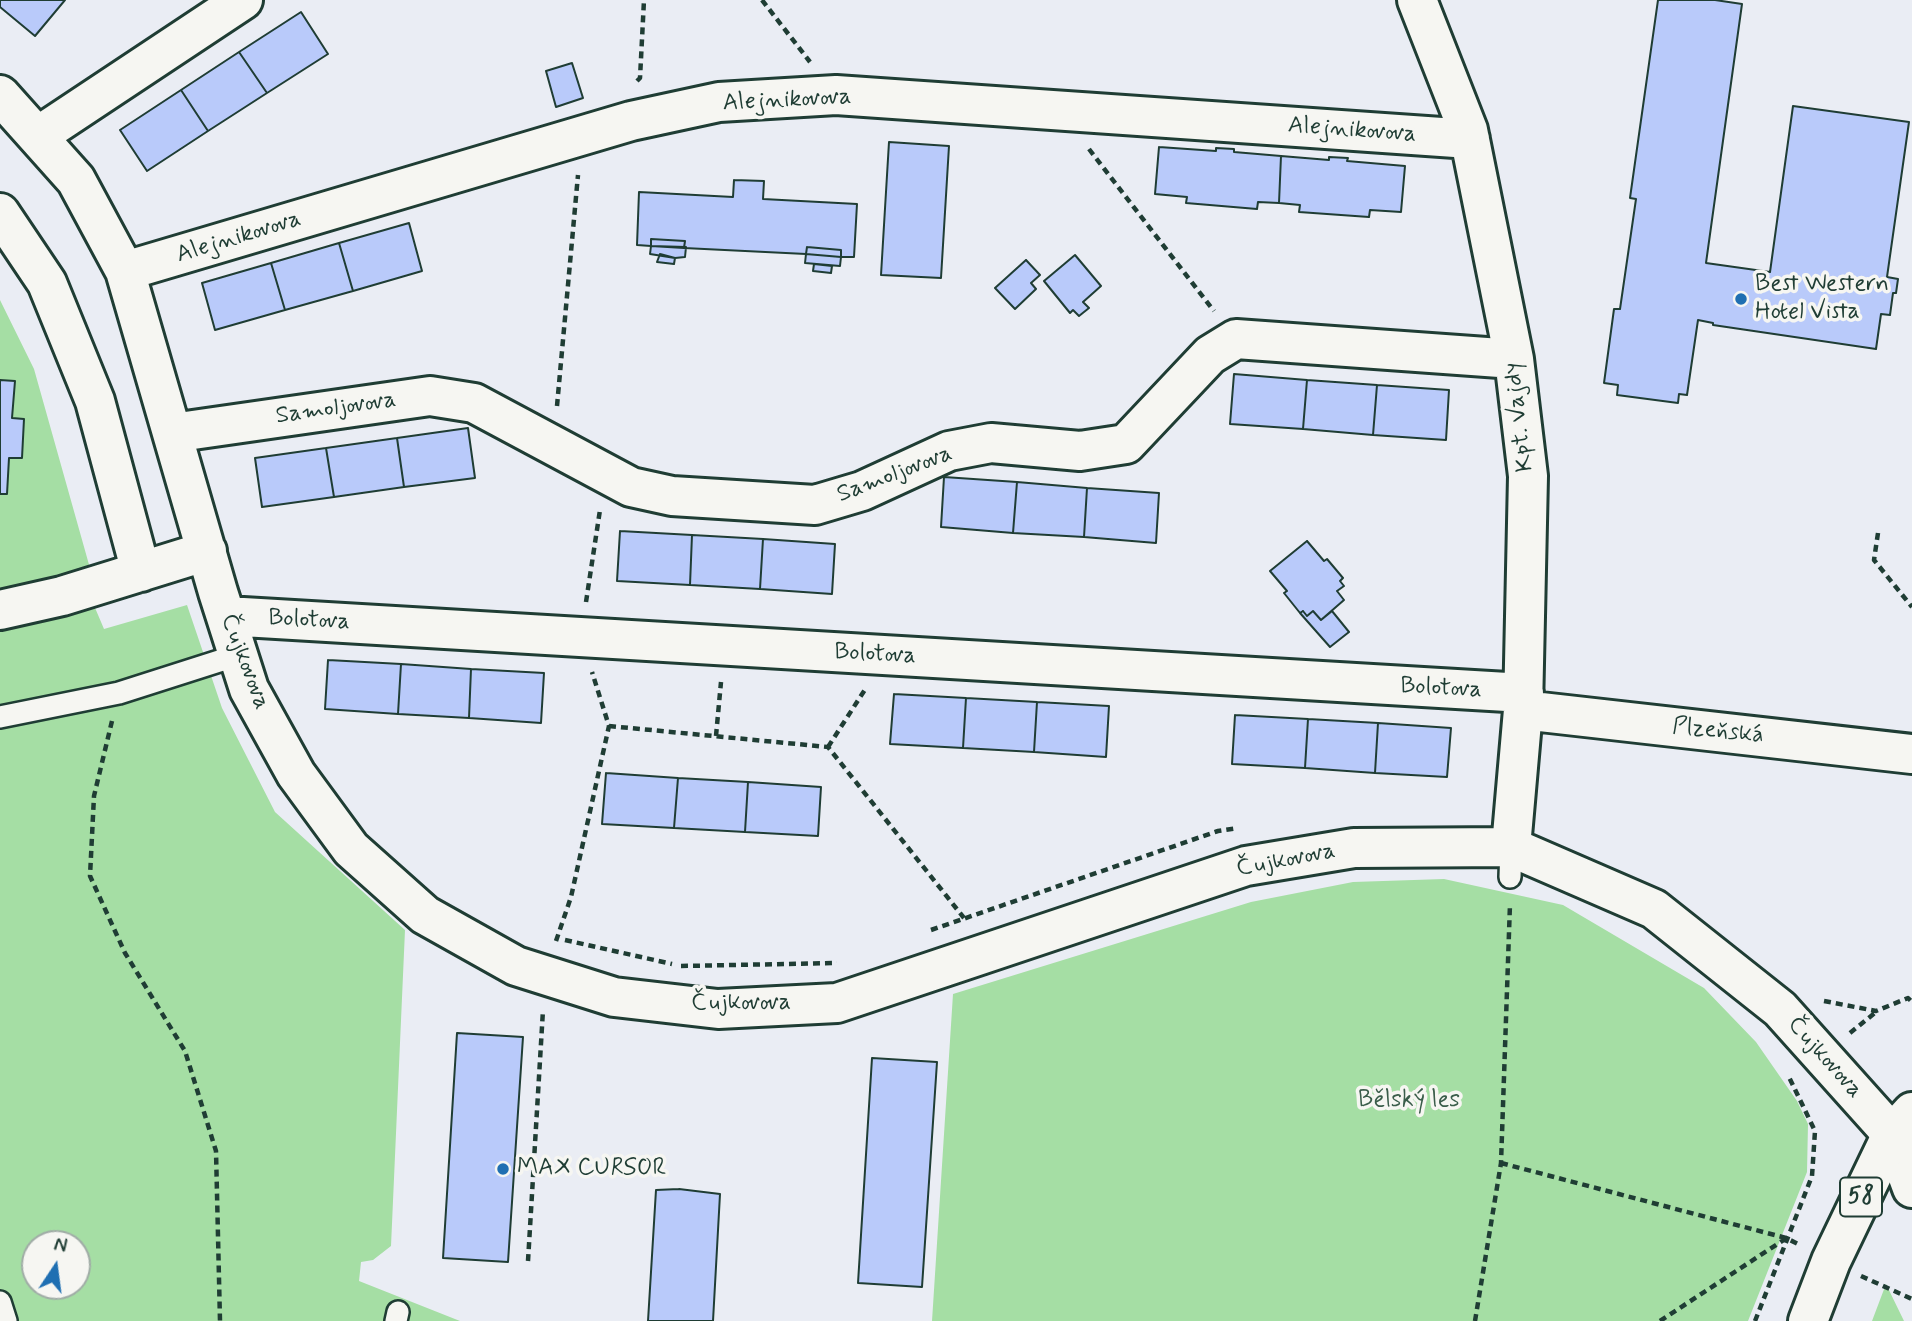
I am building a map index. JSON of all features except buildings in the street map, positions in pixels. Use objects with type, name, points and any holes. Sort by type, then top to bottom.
[{"type":"street","points":[[38,136],[243,0]]},
{"type":"street","name":"Kpt. Vajdy","points":[[1417,0],[1470,139],[1514,359],[1528,476],[1523,702],[1511,862]]},
{"type":"street","name":"Čujkovova","points":[[0,95],[76,180],[125,271],[249,689],[296,774],[351,849],[425,915],[516,966],[614,997],[718,1009],[837,1003],[1246,866],[1354,848],[1511,862],[1654,909],[1780,1009],[1902,1123]]},
{"type":"street","name":"Alejnikovova","points":[[125,271],[592,133],[719,102],[836,95],[1470,139]]},
{"type":"street","points":[[0,213],[47,284],[95,401],[141,572]]},
{"type":"street","points":[[1236,339],[1514,359]]},
{"type":"street","name":"Samoljovova","points":[[172,433],[430,396],[474,404],[631,487],[673,496],[815,505],[862,491],[949,451],[991,443],[1080,451],[1126,444],[1210,355],[1236,339]]},
{"type":"street","points":[[0,610],[62,596],[207,551]]},
{"type":"street","name":"Bolotova","points":[[226,616],[887,656],[1523,702]]},
{"type":"street","name":"Plzeňská","points":[[1523,702],[1912,754]]},
{"type":"street","points":[[1902,1123],[1912,1188]]},
{"type":"street","name":"58","points":[[1808,1321],[1831,1261],[1902,1123]]},
{"type":"lane","points":[[0,717],[119,693],[238,655]]},
{"type":"lane","points":[[0,1302],[6,1321]]},
{"type":"path","points":[[553,446],[592,133],[640,78],[644,0]]},
{"type":"path","points":[[762,0],[836,95]]},
{"type":"path","points":[[1060,111],[1236,339]]},
{"type":"path","points":[[528,1261],[545,975],[571,897],[609,726],[581,637],[605,473]]},
{"type":"path","points":[[1878,533],[1874,559],[1912,607]]},
{"type":"path","points":[[716,736],[724,646]]},
{"type":"path","points":[[828,747],[887,656]]},
{"type":"path","points":[[119,693],[94,796],[90,876],[125,953],[185,1051],[216,1151],[220,1321]]},
{"type":"path","points":[[609,726],[828,747],[964,918]]},
{"type":"path","points":[[926,932],[1218,831],[1245,828]]},
{"type":"path","points":[[1475,1321],[1501,1163],[1511,862]]},
{"type":"path","points":[[557,939],[678,965],[836,963],[849,959]]},
{"type":"path","points":[[1755,1321],[1812,1176],[1815,1131],[1791,1080],[1783,1070]]},
{"type":"path","points":[[1501,1163],[1786,1238]]},
{"type":"path","points":[[1660,1321],[1786,1238]]},
{"type":"green space","points":[[0,300],[34,369],[95,586],[0,610]]},
{"type":"green space","points":[[90,596],[104,629],[187,605],[222,708],[275,812],[405,930],[391,1246],[373,1260],[361,1262],[359,1281],[460,1321],[0,1321],[0,617]]},
{"type":"green space","name":"Bělský les","points":[[1444,879],[1563,905],[1704,988],[1756,1042],[1797,1101],[1808,1124],[1807,1172],[1748,1321],[932,1321],[953,994],[1251,902],[1353,882]]},
{"type":"green space","points":[[1886,1284],[1904,1321],[1872,1321]]},
{"type":"place","name":"Best Western Hotel Vista","points":[[1741,299]]},
{"type":"place","name":"MAX CURSOR","points":[[503,1169]]}]
